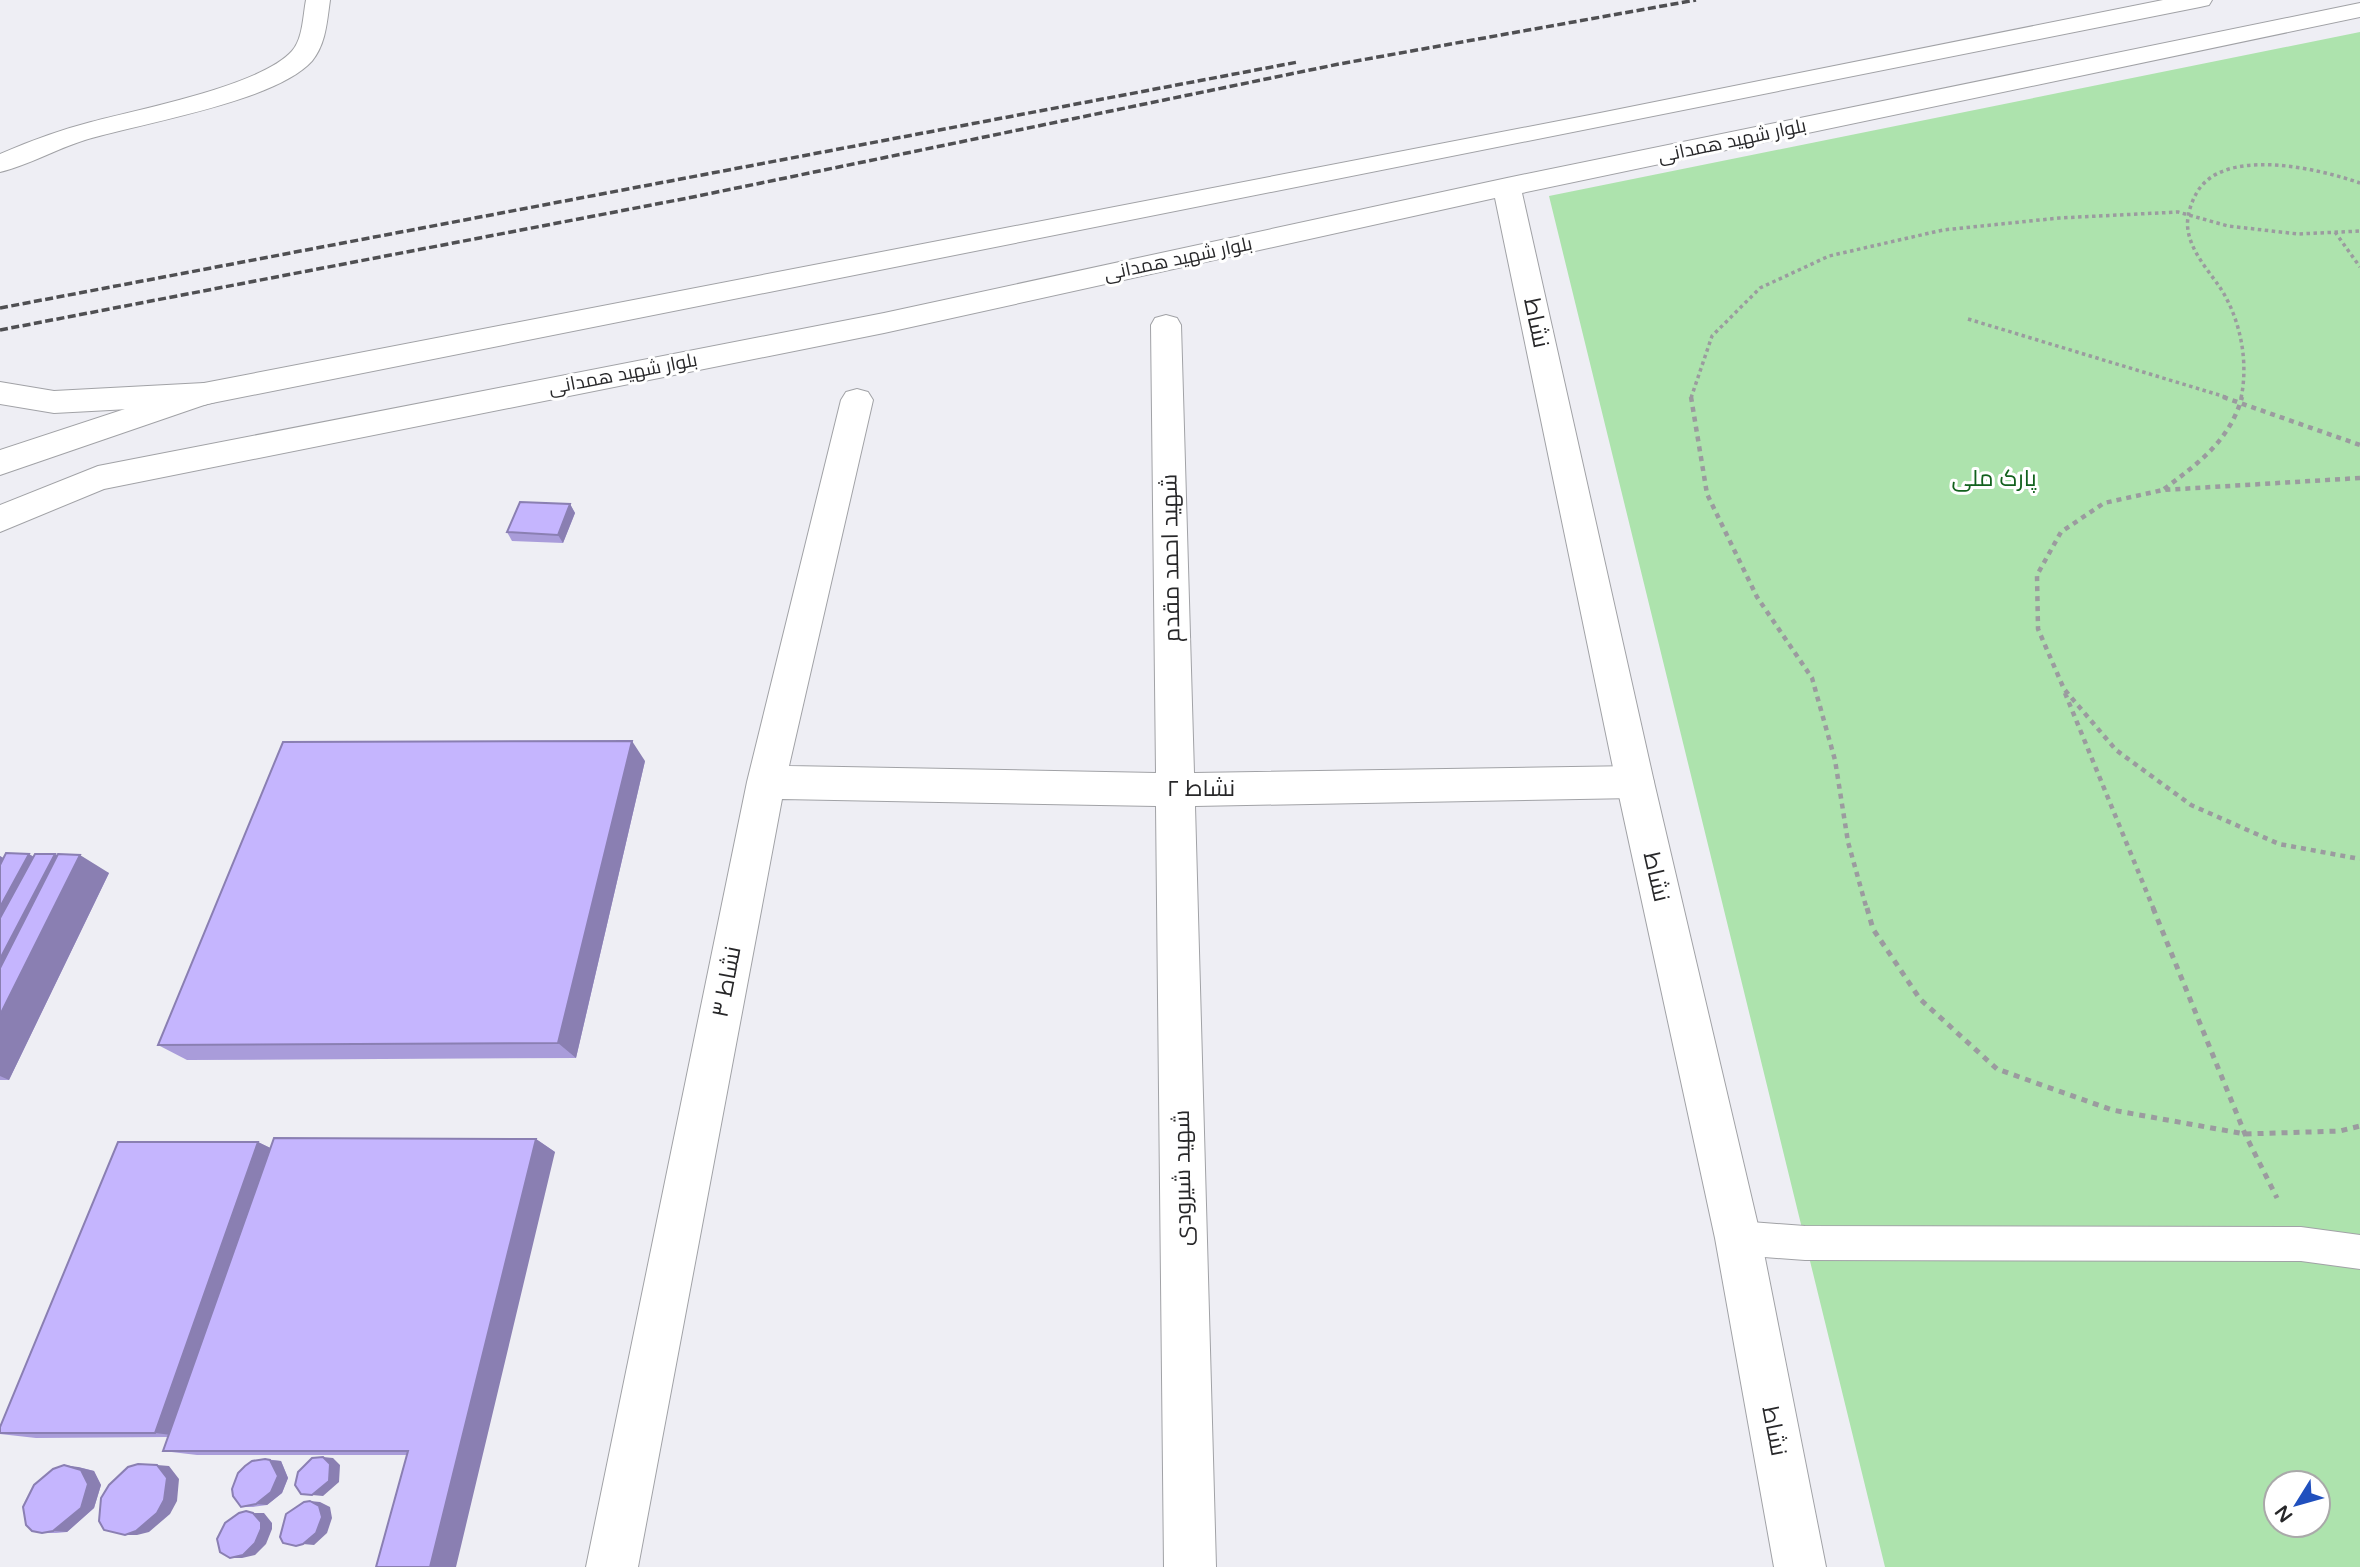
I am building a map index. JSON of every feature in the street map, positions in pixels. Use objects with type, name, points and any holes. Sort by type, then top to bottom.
[{"type":"main road","points":[[0,164],[79,133],[242,89],[279,74],[301,57],[310,41],[318,0]]},
{"type":"main road","name":"بلوار شهید همدانی","points":[[0,519],[99,478],[747,318],[1614,118],[2200,0]]},
{"type":"main road","name":"بلوار شهید همدانی","points":[[0,463],[204,394],[747,318],[884,323],[1507,187],[2360,10]]},
{"type":"main road","name":"نشاط","points":[[1507,187],[1635,782],[1738,1238],[1800,1567]]},
{"type":"main road","name":"شهید احمد مقدم","points":[[1167,325],[1176,790]]},
{"type":"main road","points":[[0,393],[54,402],[204,394]]},
{"type":"main road","name":"نشاط ۳","points":[[612,1567],[766,782],[857,400]]},
{"type":"main road","name":"نشاط ۲","points":[[766,782],[1176,790],[1635,782]]},
{"type":"main road","name":"شهید شیرودی","points":[[1176,790],[1190,1567]]},
{"type":"lane","points":[[1738,1238],[1805,1243],[2301,1244],[2360,1252]]},
{"type":"path","points":[[2163,490],[2208,457],[2239,415],[2241,402],[2244,363],[2233,309],[2188,232],[2188,215],[2195,189],[2215,174],[2263,164],[2323,171],[2360,183]]},
{"type":"path","points":[[2360,231],[2298,234],[2228,226],[2178,212],[2059,218],[1943,230],[1829,256],[1759,288],[1712,336],[1691,397],[1707,495],[1757,597],[1812,678],[1835,760],[1848,842],[1873,929],[1920,999],[1997,1069],[2112,1110],[2245,1134],[2340,1131],[2360,1126]]},
{"type":"path","points":[[2335,232],[2360,267]]},
{"type":"path","points":[[1968,319],[2241,402],[2360,445]]},
{"type":"path","points":[[2301,1244],[2245,1134],[2038,629],[2038,575],[2061,532],[2104,503],[2163,490],[2360,478]]},
{"type":"path","points":[[2064,689],[2116,750],[2191,805],[2278,844],[2360,859]]},
{"type":"green space","name":"پارک ملی","points":[[2360,32],[2360,1567],[1885,1567],[1549,196]]},
{"type":"building","points":[[520,502],[570,504],[558,535],[507,532]]},
{"type":"building","points":[[632,741],[558,1043],[158,1045],[283,742]]},
{"type":"building","points":[[6,853],[29,854],[0,907],[0,865]]},
{"type":"building","points":[[35,854],[55,854],[0,959],[0,918]]},
{"type":"building","points":[[58,854],[80,855],[0,1015],[0,968]]},
{"type":"building","points":[[274,1138],[536,1139],[430,1567],[376,1567],[408,1451],[163,1451]]},
{"type":"building","points":[[118,1142],[258,1142],[155,1433],[0,1433],[0,1427]]},
{"type":"building","points":[[323,1457],[330,1464],[329,1481],[312,1495],[301,1494],[295,1485],[298,1472],[312,1458]]},
{"type":"building","points":[[270,1460],[278,1476],[271,1492],[256,1504],[241,1507],[233,1496],[232,1489],[238,1473],[252,1461]]},
{"type":"building","points":[[138,1464],[157,1465],[167,1478],[164,1500],[157,1513],[136,1531],[125,1535],[104,1530],[99,1521],[101,1498],[109,1485],[128,1467]]},
{"type":"building","points":[[64,1465],[81,1470],[88,1484],[81,1508],[53,1531],[32,1531],[26,1525],[23,1507],[34,1485],[53,1469]]},
{"type":"building","points":[[310,1501],[319,1506],[322,1517],[316,1533],[303,1544],[296,1546],[283,1543],[280,1537],[286,1514]]},
{"type":"building","points":[[246,1511],[253,1513],[261,1522],[261,1529],[255,1543],[243,1555],[230,1558],[220,1552],[217,1539],[225,1523]]},
{"type":"railway","points":[[0,330],[693,197],[1339,64],[1696,0]]},
{"type":"railway","points":[[0,308],[1298,62]]}]
